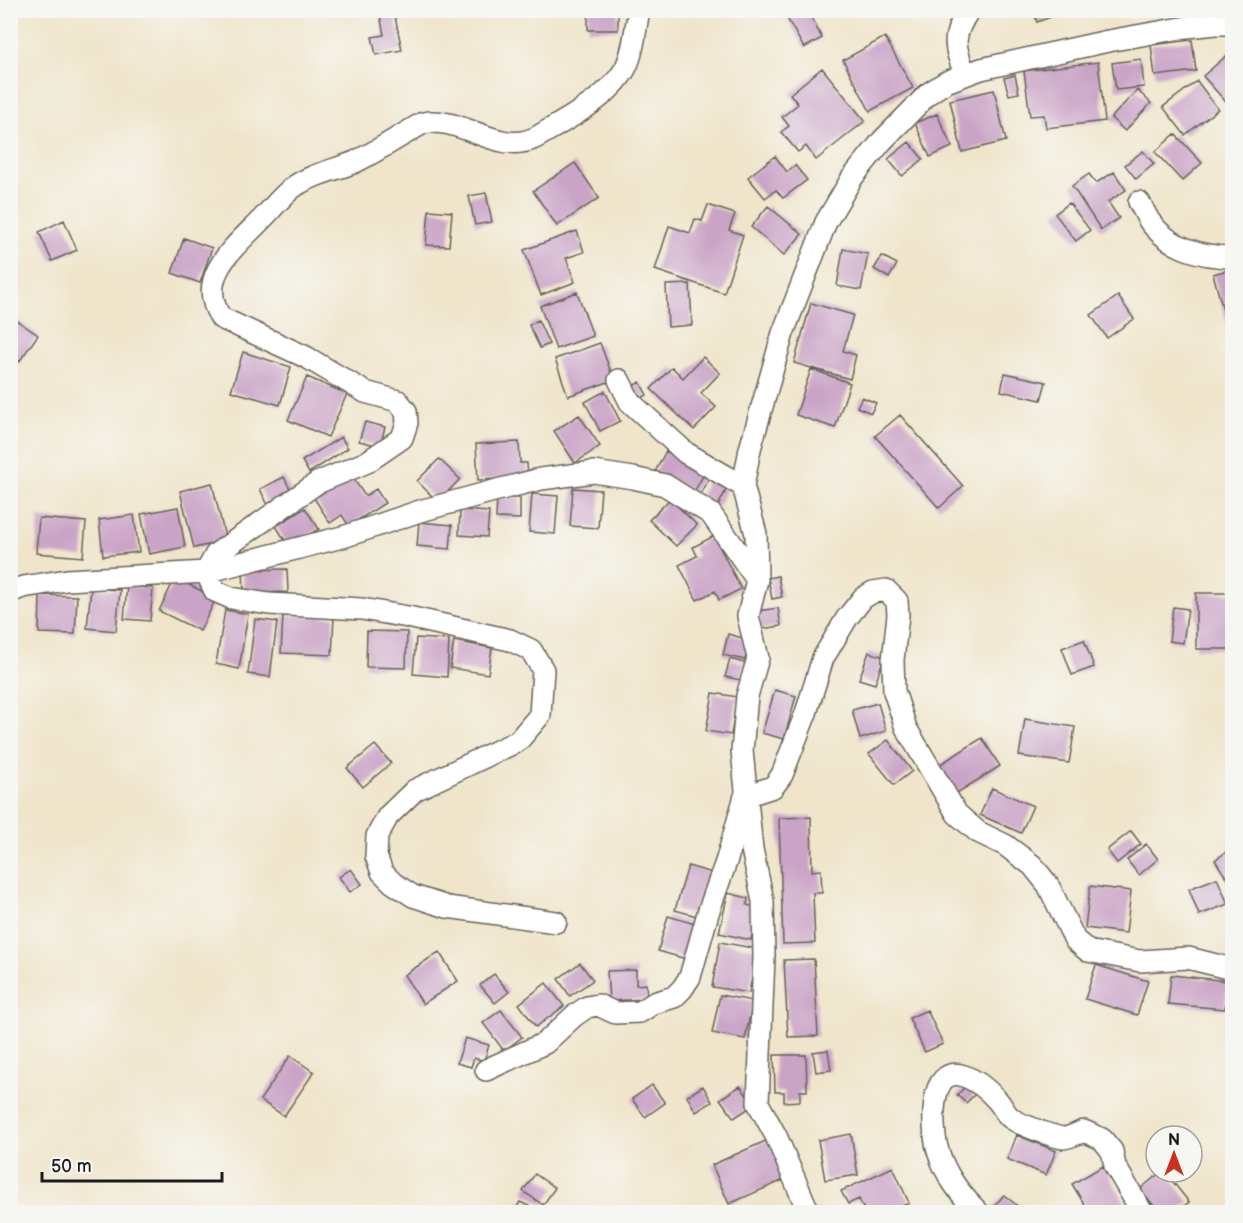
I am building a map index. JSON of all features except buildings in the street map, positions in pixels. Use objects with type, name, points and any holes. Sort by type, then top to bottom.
[{"type":"street","points":[[206,572],[216,554],[317,483],[367,462],[402,438],[407,423],[406,411],[398,401],[365,392],[306,357],[221,318],[214,306],[212,294],[213,280],[219,266],[238,243],[295,186],[364,157],[423,123],[432,121],[448,123],[495,139],[520,143],[528,142],[551,129],[590,103],[617,81],[626,68],[631,53],[639,10]]},
{"type":"street","points":[[965,74],[955,49],[959,26],[969,10]]},
{"type":"street","points":[[810,1212],[776,1136],[758,1103],[764,957],[763,901],[752,849],[745,796],[743,740],[747,696],[758,658],[748,615],[757,580],[756,534],[743,486],[750,448],[783,333],[826,222],[852,178],[882,141],[929,93],[946,82],[981,69],[1119,39],[1187,27],[1233,24]]},
{"type":"street","points":[[1139,202],[1151,223],[1170,241],[1210,257],[1233,257]]},
{"type":"street","points":[[619,380],[630,402],[686,453],[743,486]]},
{"type":"street","points":[[10,592],[23,587],[67,580],[206,572],[346,536],[420,511],[501,489],[541,479],[594,472],[665,485],[711,514],[757,580]]},
{"type":"street","points":[[206,572],[215,591],[231,598],[268,604],[362,609],[510,640],[531,650],[543,670],[540,715],[518,741],[415,790],[388,816],[377,836],[376,856],[382,872],[393,883],[413,896],[447,907],[556,922]]},
{"type":"street","points":[[745,796],[773,787],[782,774],[806,713],[823,658],[847,618],[864,598],[873,592],[886,590],[897,601],[898,615],[892,660],[894,691],[906,728],[957,814],[978,832],[1005,845],[1032,865],[1048,885],[1075,940],[1088,951],[1140,962],[1188,958],[1233,969]]},
{"type":"street","points":[[486,1070],[545,1043],[587,1007],[598,1005],[615,1013],[640,1012],[654,1003],[674,997],[682,989],[690,977],[708,913],[728,859],[745,796]]},
{"type":"street","points":[[978,1212],[958,1192],[943,1166],[934,1138],[936,1096],[940,1082],[948,1076],[961,1074],[975,1081],[997,1100],[1012,1119],[1043,1132],[1065,1138],[1084,1131],[1102,1139],[1112,1151],[1115,1166],[1142,1212]]}]
